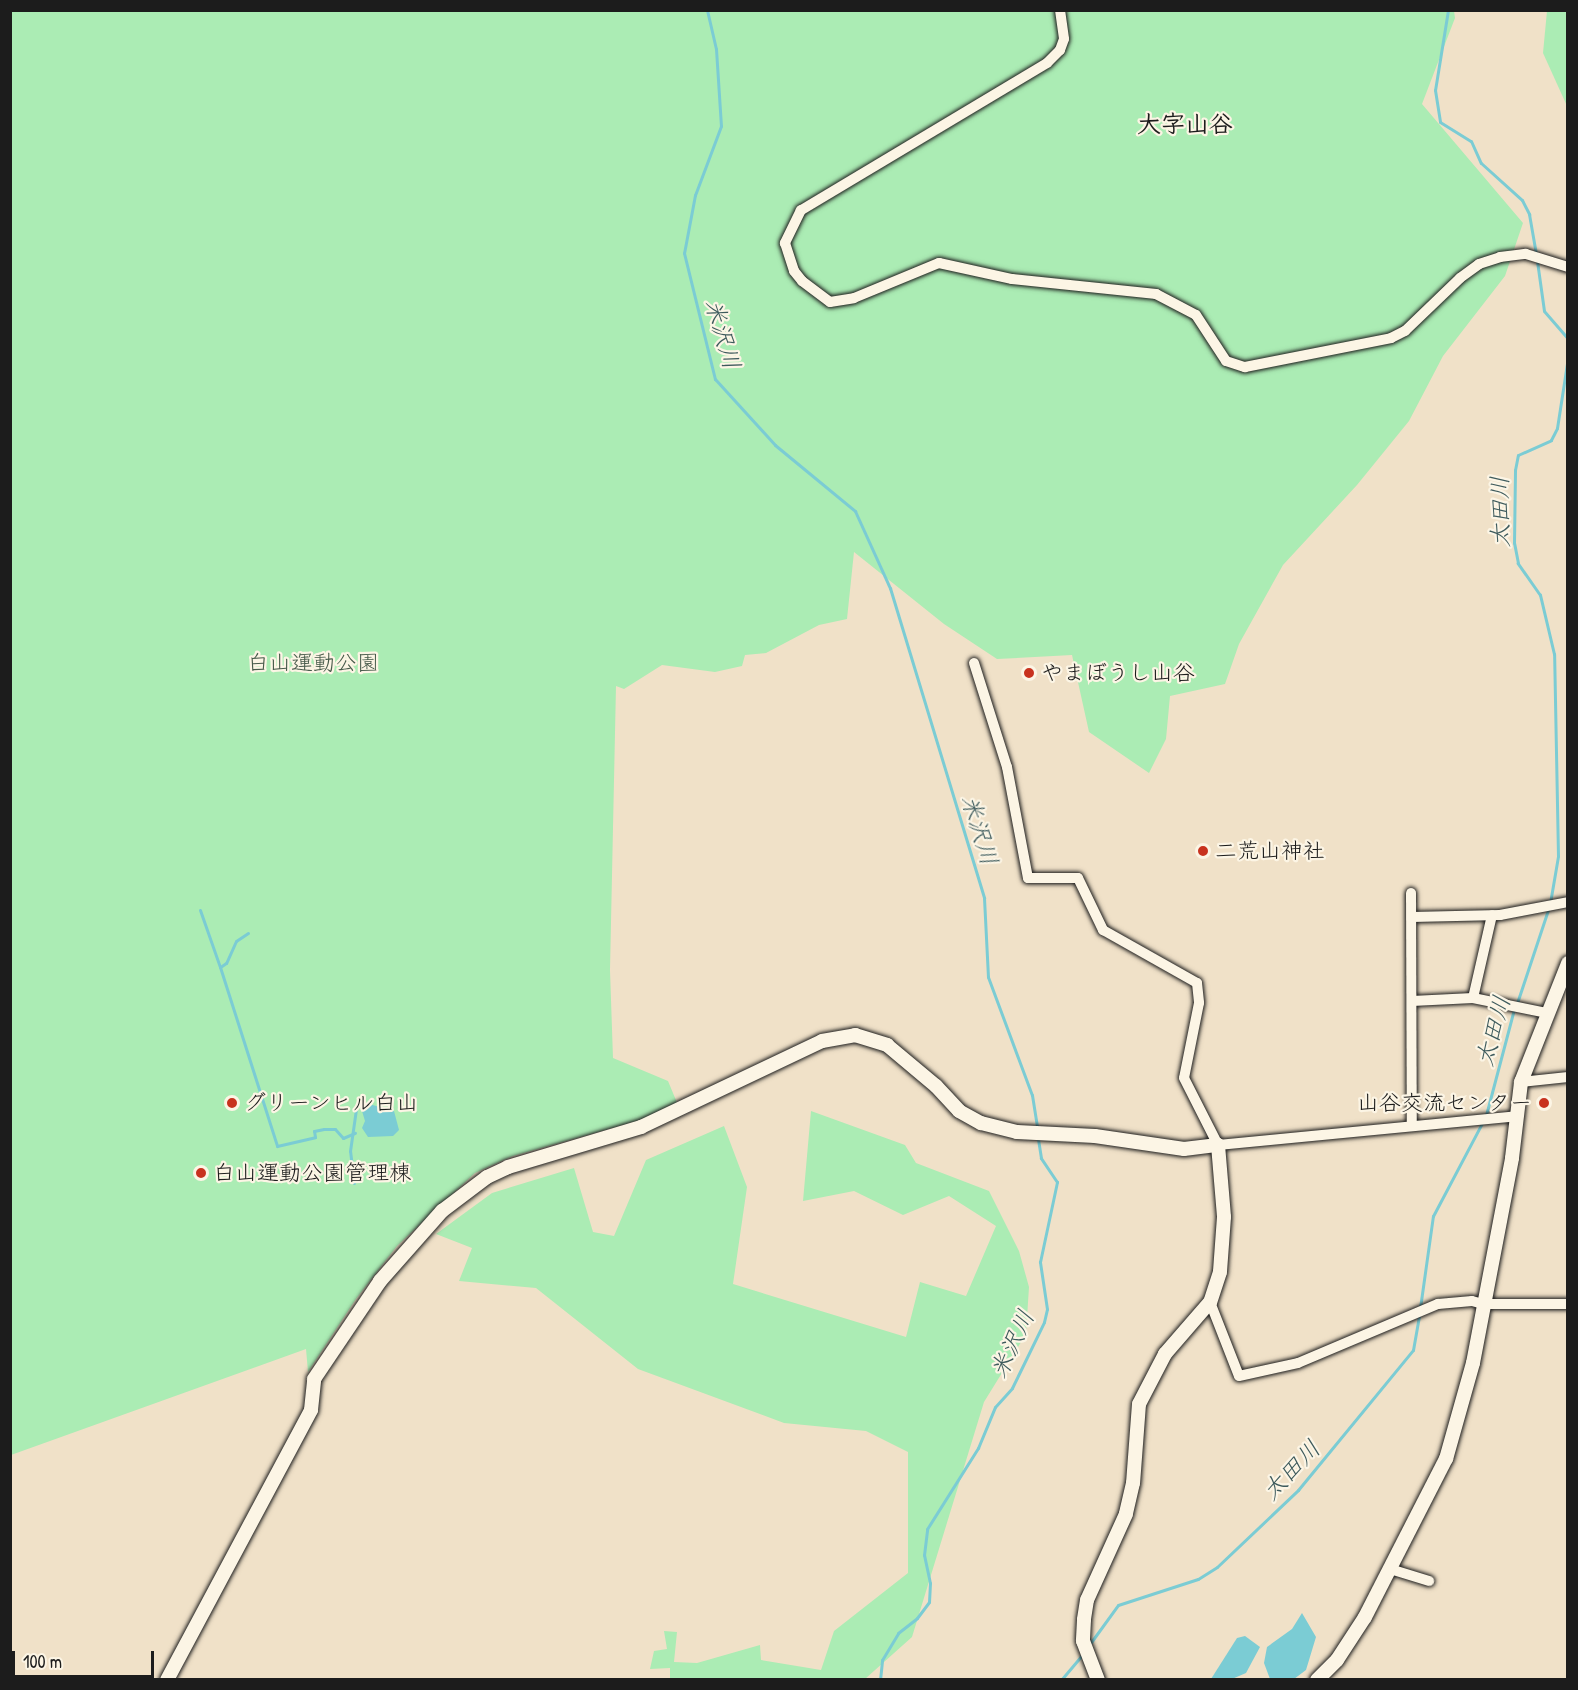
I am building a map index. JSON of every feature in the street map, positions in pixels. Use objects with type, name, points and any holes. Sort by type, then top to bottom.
[{"type":"street","points":[[1060,10],[1064,39],[1060,50],[1047,63],[801,210],[785,243],[794,271],[802,281],[830,302],[854,298],[939,263],[1012,279],[1156,294],[1196,315],[1226,361],[1245,367],[1391,338],[1405,331],[1460,278],[1479,264],[1500,257],[1526,254],[1568,267]]},
{"type":"street","points":[[974,663],[1007,767],[1028,878],[1078,878],[1103,930],[1197,983],[1199,1003],[1184,1078],[1218,1145],[1224,1217],[1220,1272],[1210,1302],[1165,1354],[1139,1404],[1133,1483],[1126,1514],[1087,1600],[1084,1620],[1083,1641],[1098,1680]]},
{"type":"street","points":[[1411,893],[1412,1124]]},
{"type":"street","points":[[1412,917],[1492,915],[1568,902]]},
{"type":"street","points":[[1473,998],[1492,915]]},
{"type":"street","points":[[1324,1676],[1365,1617],[1446,1459],[1463,1406],[1484,1304],[1521,1082],[1568,963]]},
{"type":"street","points":[[1412,1001],[1473,998],[1547,1013]]},
{"type":"street","points":[[167,1680],[311,1410],[314,1378],[380,1281],[442,1211],[487,1177],[641,1127],[822,1041],[855,1035],[887,1045],[936,1086],[959,1111],[981,1123],[1017,1132],[1095,1136],[1184,1149],[1412,1124],[1517,1116]]},
{"type":"street","points":[[1521,1082],[1568,1077]]},
{"type":"street","points":[[1210,1302],[1239,1376],[1308,1359],[1438,1304],[1472,1301],[1484,1304],[1568,1304]]},
{"type":"street","points":[[1390,1569],[1429,1581]]},
{"type":"green space","name":"白山運動公園","points":[[10,11],[1454,11],[1455,18],[1422,104],[1523,223],[1505,276],[1443,356],[1409,421],[1357,485],[1283,565],[1239,644],[1225,684],[1170,696],[1166,739],[1149,773],[1089,732],[1072,655],[997,659],[944,624],[854,552],[847,619],[819,625],[766,653],[745,655],[742,666],[715,672],[662,665],[624,689],[616,686],[610,970],[613,1058],[668,1081],[678,1105],[641,1120],[513,1156],[475,1173],[397,1246],[356,1299],[308,1372],[306,1349],[11,1455]]},
{"type":"green space","points":[[1547,11],[1567,11],[1567,106],[1543,53]]},
{"type":"green space","points":[[811,1111],[905,1145],[916,1163],[989,1191],[1019,1251],[1029,1287],[1026,1334],[984,1402],[912,1637],[865,1679],[670,1679],[670,1668],[650,1669],[654,1651],[667,1649],[664,1631],[677,1632],[674,1662],[697,1663],[760,1645],[761,1660],[821,1670],[834,1631],[908,1573],[908,1452],[866,1431],[784,1423],[638,1369],[536,1288],[459,1281],[472,1248],[436,1234],[492,1193],[574,1168],[593,1232],[614,1236],[646,1160],[724,1126],[747,1187],[733,1284],[906,1337],[920,1282],[966,1296],[996,1226],[949,1196],[903,1215],[854,1191],[803,1201]]},
{"type":"water","points":[[369,1104],[394,1111],[399,1130],[393,1136],[368,1137],[362,1128],[365,1121],[362,1111]]},
{"type":"water","points":[[1302,1613],[1316,1637],[1306,1670],[1294,1679],[1270,1679],[1264,1663],[1267,1647],[1292,1629]]},
{"type":"water","points":[[1245,1636],[1260,1647],[1246,1673],[1232,1679],[1211,1679],[1237,1638]]},
{"type":"waterway","name":"米沢川","points":[[707,10],[716,49],[721,126],[695,195],[684,253],[715,379],[775,445],[855,511],[890,588],[984,898],[988,977],[1032,1095],[1037,1128]]},
{"type":"waterway","name":"太田川","points":[[1448,10],[1435,90],[1440,122],[1471,141],[1481,163],[1522,200],[1529,214],[1536,254]]},
{"type":"waterway","name":"太田川","points":[[1537,261],[1544,311],[1568,339]]},
{"type":"waterway","name":"太田川","points":[[1550,903],[1558,856],[1554,654],[1540,595],[1518,563],[1514,543],[1515,470],[1518,455],[1551,440],[1557,428],[1568,357]]},
{"type":"waterway","points":[[200,910],[220,967]]},
{"type":"waterway","name":"太田川","points":[[1517,1003],[1548,910]]},
{"type":"waterway","points":[[248,933],[236,941],[226,963],[220,967],[277,1146],[315,1137],[314,1131],[324,1129],[335,1129],[343,1138],[355,1133]]},
{"type":"waterway","name":"太田川","points":[[1486,1115],[1514,1009]]},
{"type":"waterway","points":[[354,1183],[350,1151],[356,1109]]},
{"type":"waterway","name":"太田川","points":[[1420,1308],[1433,1216],[1483,1121]]},
{"type":"waterway","name":"米沢川","points":[[880,1680],[882,1660],[898,1633],[917,1618],[929,1602],[930,1583],[924,1555],[927,1529],[978,1448],[995,1407],[1012,1388],[1044,1322],[1047,1309],[1040,1262],[1057,1182],[1041,1158],[1038,1138]]},
{"type":"waterway","name":"太田川","points":[[1089,1645],[1118,1605],[1198,1579],[1217,1567],[1298,1490],[1413,1350],[1419,1315]]},
{"type":"waterway","name":"太田川","points":[[1061,1680],[1084,1653]]},
{"type":"place","name":"やまぼうし山谷","points":[[1029,673]]},
{"type":"place","name":"二荒山神社","points":[[1203,851]]},
{"type":"place","name":"グリーンヒル白山","points":[[232,1103]]},
{"type":"place","name":"山谷交流センター","points":[[1544,1103]]},
{"type":"place","name":"白山運動公園管理棟","points":[[201,1173]]},
{"type":"district","name":"大字山谷","points":[[1185,124]]}]
